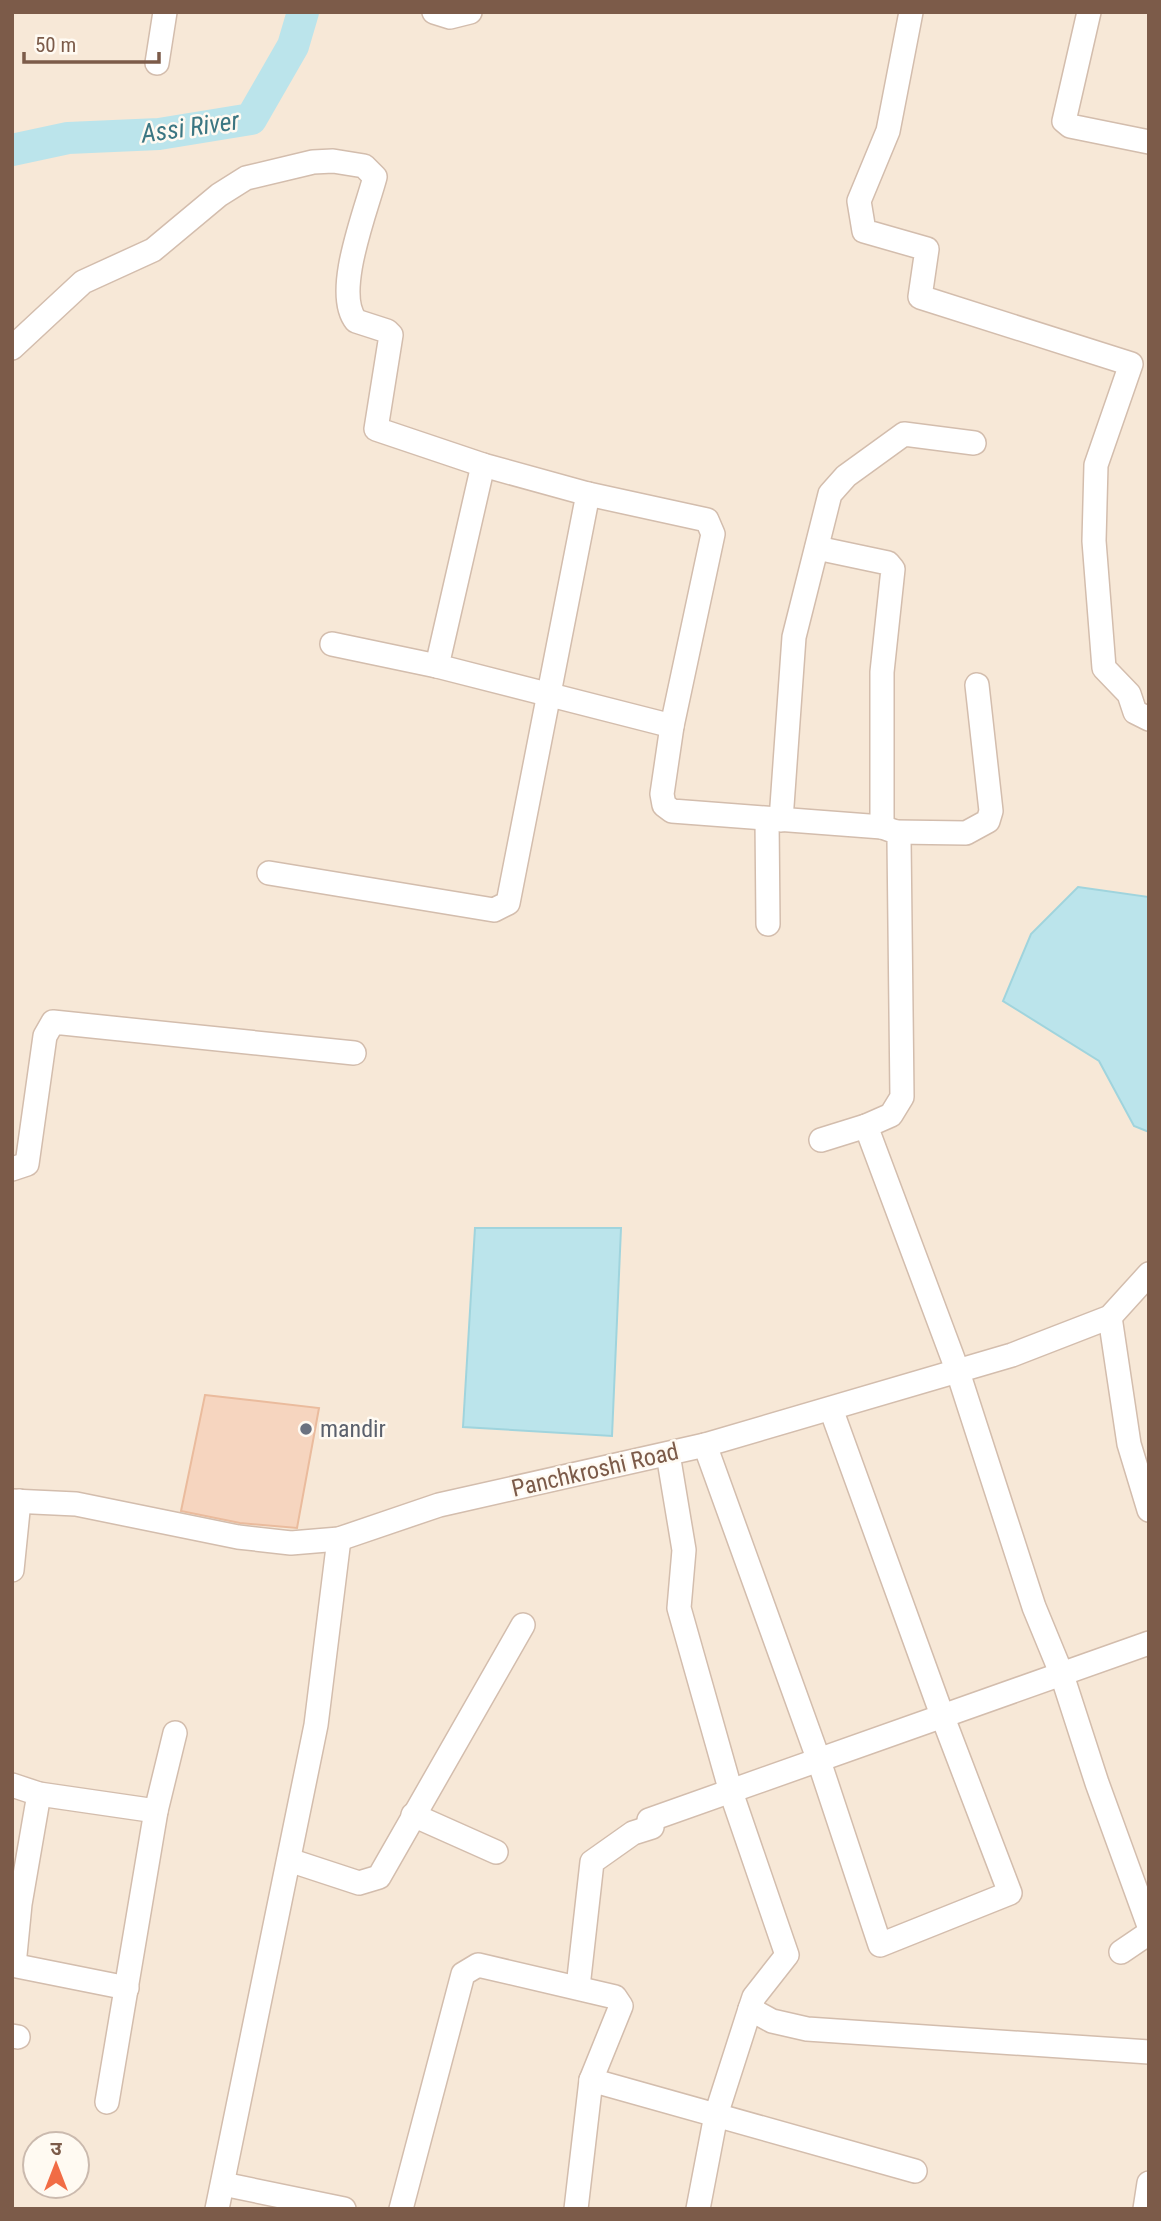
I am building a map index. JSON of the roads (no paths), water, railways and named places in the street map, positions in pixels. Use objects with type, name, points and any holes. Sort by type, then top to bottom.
[{"type":"street","points":[[157,62],[165,12]]},
{"type":"street","points":[[434,12],[450,17],[470,12]]},
{"type":"street","points":[[911,12],[888,131],[859,201],[864,231],[927,249],[920,298],[1131,364],[1096,465],[1094,541],[1104,668],[1129,694],[1135,712],[1149,719]]},
{"type":"street","points":[[1089,12],[1064,121],[1070,126],[1149,142]]},
{"type":"street","points":[[12,348],[83,282],[153,250],[219,195],[246,178],[313,162],[364,166],[375,177],[347,282],[347,301],[356,321],[387,331],[391,335],[376,429],[483,465],[588,495],[707,520],[712,526],[713,534],[672,726],[662,794],[664,805],[672,811],[889,830],[966,833],[988,821],[990,811],[977,685]]},
{"type":"street","points":[[768,924],[774,819],[794,638],[830,494],[846,476],[904,434],[974,443]]},
{"type":"street","points":[[437,666],[483,465]]},
{"type":"street","points":[[269,873],[494,910],[511,899],[588,495]]},
{"type":"street","points":[[817,548],[888,562],[892,569],[882,672],[889,830],[899,839],[902,1097],[891,1115],[821,1140]]},
{"type":"street","points":[[332,644],[437,666],[548,697],[672,726]]},
{"type":"street","points":[[12,1169],[27,1164],[24,1112],[45,1036],[50,1025],[57,1021],[354,1053]]},
{"type":"street","points":[[866,1126],[958,1372],[1034,1607],[1062,1675],[1097,1783],[1149,1926]]},
{"type":"street","name":"Panchkroshi Road","points":[[16,1501],[76,1504],[238,1537],[291,1543],[339,1539],[439,1505],[705,1445],[958,1372],[1110,1317],[1149,1274]]},
{"type":"street","points":[[1110,1317],[1139,1443],[1149,1510]]},
{"type":"street","points":[[705,1445],[818,1758],[880,1945],[1010,1893],[831,1409]]},
{"type":"street","points":[[668,1454],[684,1550],[680,1608],[731,1792],[787,1955],[754,1997],[750,2008],[716,2115],[698,2209]]},
{"type":"street","points":[[12,1570],[16,1501]]},
{"type":"street","points":[[217,2209],[316,1725],[339,1539]]},
{"type":"street","points":[[289,1860],[359,1883],[379,1877],[523,1625]]},
{"type":"street","points":[[578,1987],[592,1862],[633,1833],[651,1823],[818,1758],[1149,1643]]},
{"type":"street","points":[[107,2102],[156,1811],[176,1733]]},
{"type":"street","points":[[12,1785],[40,1794],[156,1811]]},
{"type":"street","points":[[40,1794],[16,1903],[13,1965],[127,1988]]},
{"type":"street","points":[[413,1815],[496,1852]]},
{"type":"street","points":[[1121,1952],[1149,1933]]},
{"type":"street","points":[[401,2209],[463,1974],[478,1965],[607,1994],[615,1997],[621,2006],[591,2080],[576,2209]]},
{"type":"street","points":[[750,2008],[772,2021],[807,2029],[1149,2052]]},
{"type":"street","points":[[591,2080],[915,2171]]},
{"type":"street","points":[[1145,2209],[1149,2183]]},
{"type":"street","points":[[223,2184],[344,2209]]},
{"type":"water","points":[[1078,887],[1149,897],[1149,1132],[1134,1126],[1099,1061],[1003,1001],[1031,934]]},
{"type":"water","points":[[475,1228],[621,1228],[612,1436],[463,1427]]},
{"type":"waterway","name":"Assi River","points":[[12,150],[68,138],[159,134],[251,119],[293,46],[303,12]]},
{"type":"place","name":"mandir","points":[[306,1429]]}]
